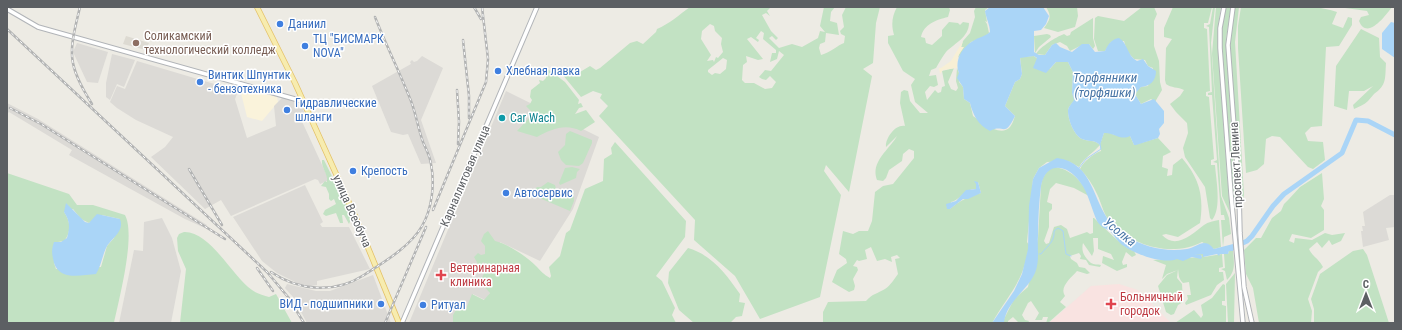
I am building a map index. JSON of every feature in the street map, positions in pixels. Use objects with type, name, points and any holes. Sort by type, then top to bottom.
[{"type":"main road","name":"улица Всеобуча","points":[[257,7],[356,216],[400,323]]},
{"type":"street","name":"Карналлитовая улица","points":[[400,323],[410,307],[536,7]]},
{"type":"street","name":"проспект Ленина","points":[[1224,7],[1220,28],[1220,48],[1231,194],[1237,233],[1243,323]]},
{"type":"street","name":"проспект Ленина","points":[[1233,7],[1228,45],[1239,194],[1237,233]]},
{"type":"street","points":[[7,9],[38,26],[302,101]]},
{"type":"street","name":"проспект Ленина","points":[[1240,272],[1252,323]]},
{"type":"shaded area","name":"Соликамский технологический колледж","points":[[126,36],[149,43],[146,50],[123,44]]},
{"type":"shaded area","points":[[77,43],[108,52],[98,83],[87,82],[73,52]]},
{"type":"shaded area","points":[[112,54],[135,60],[124,87],[117,84],[110,100],[106,97],[106,83]]},
{"type":"shaded area","points":[[422,56],[443,68],[421,120],[436,163],[421,164],[408,134],[403,135],[391,132],[372,86],[411,64],[410,62],[412,60],[414,62],[417,61]]},
{"type":"shaded area","points":[[137,61],[238,91],[235,99],[247,138],[276,126],[274,106],[283,97],[296,101],[302,106],[304,112],[299,115],[329,180],[320,184],[318,180],[315,179],[231,216],[221,200],[205,209],[151,157],[165,147],[173,137],[136,120],[110,102],[117,86],[125,89]]},
{"type":"shaded area","points":[[242,88],[277,97],[278,102],[262,121],[247,117],[241,93]]},
{"type":"shaded area","points":[[506,91],[599,137],[573,209],[540,261],[500,242],[490,293],[485,300],[473,294],[460,323],[409,323]]},
{"type":"shaded area","points":[[7,103],[38,119],[207,225],[205,228],[185,219],[69,155],[72,150],[9,112],[7,114]]},
{"type":"shaded area","points":[[305,185],[323,222],[320,224],[322,227],[349,227],[370,269],[317,281],[317,285],[311,286],[299,284],[277,273],[262,261],[233,217]]},
{"type":"shaded area","points":[[1390,195],[1395,195],[1395,227],[1386,228],[1389,240],[1363,247],[1361,231],[1363,231],[1362,226],[1365,226],[1363,212]]},
{"type":"shaded area","points":[[162,218],[172,238],[181,271],[171,323],[119,323],[134,250],[143,251],[144,222]]},
{"type":"shaded area","points":[[373,275],[391,323],[307,323],[293,297],[285,288],[287,284],[316,291],[330,291]]},
{"type":"shaded area","name":"Больничный городок","points":[[1119,284],[1138,290],[1171,323],[1049,323],[1091,286]]},
{"type":"green space","points":[[1302,6],[1326,9],[1337,12],[1332,24],[1343,28],[1348,17],[1352,18],[1352,25],[1339,46],[1326,47],[1322,126],[1311,127],[1305,133],[1308,141],[1323,142],[1325,160],[1313,169],[1308,167],[1280,137],[1272,136],[1266,139],[1264,164],[1257,170],[1246,173],[1238,48],[1238,26],[1241,7]]},
{"type":"green space","points":[[690,7],[771,7],[767,11],[770,16],[766,13],[762,15],[771,31],[778,38],[776,40],[772,36],[769,38],[779,48],[792,44],[802,47],[818,38],[820,31],[825,32],[820,26],[824,7],[835,7],[831,12],[830,21],[837,23],[839,35],[826,33],[825,42],[820,44],[819,48],[821,55],[844,43],[845,36],[841,34],[840,31],[844,27],[842,15],[846,7],[880,7],[876,23],[873,63],[863,69],[872,76],[849,192],[826,165],[824,171],[841,195],[820,297],[760,319],[735,276],[694,240],[695,220],[599,116],[608,106],[600,98],[602,94],[593,91],[581,97],[562,74],[570,69],[575,75],[590,66],[596,70],[600,68],[630,43],[637,41],[643,44],[656,32],[657,29],[670,22]],"holes":[[[710,24],[714,26],[715,31],[722,38],[721,44],[723,52],[718,58],[716,57],[714,62],[713,60],[707,61],[711,55],[701,39],[702,31]],[[761,31],[764,33],[763,39],[776,50],[776,53],[772,53],[770,62],[777,59],[779,51],[784,55],[771,71],[765,70],[759,77],[766,80],[770,76],[776,82],[772,88],[765,89],[754,83],[745,83],[742,80],[743,65],[747,62],[746,56],[758,60],[763,59],[747,39],[751,37],[758,42],[759,40],[756,38]],[[723,58],[727,60],[726,69],[720,74],[715,73],[712,75],[708,72],[708,70]]]},
{"type":"green space","points":[[897,7],[949,7],[950,10],[948,17],[931,23],[925,29],[921,37],[925,38],[926,43],[932,45],[942,36],[942,30],[949,22],[958,23],[960,25],[963,22],[969,23],[967,32],[964,36],[946,52],[936,68],[931,70],[929,76],[936,75],[938,85],[934,87],[930,86],[925,92],[927,100],[935,90],[938,93],[941,92],[942,87],[945,86],[942,71],[954,68],[948,82],[951,89],[956,91],[958,88],[956,81],[957,68],[959,73],[959,82],[963,87],[964,99],[970,103],[973,116],[991,128],[1001,131],[1006,130],[1011,126],[1015,116],[1005,106],[1015,82],[1020,79],[1022,74],[1020,57],[1034,56],[1050,69],[1056,62],[1068,62],[1073,72],[1072,93],[1075,100],[1070,105],[1068,110],[1070,123],[1079,137],[1084,140],[1096,142],[1100,145],[1079,167],[1068,161],[1047,162],[1039,168],[1033,179],[1027,242],[1029,245],[1024,269],[1015,287],[992,323],[823,323],[823,312],[828,302],[866,301],[868,298],[882,291],[891,284],[898,274],[895,259],[900,258],[897,255],[891,257],[892,262],[885,259],[877,261],[871,247],[865,250],[867,259],[857,260],[853,266],[857,267],[858,270],[853,279],[855,286],[854,290],[849,292],[832,282],[837,270],[847,263],[846,259],[839,254],[843,231],[853,234],[859,231],[868,231],[872,221],[875,192],[883,186],[893,184],[914,158],[914,151],[909,149],[903,154],[902,161],[889,170],[883,181],[877,180],[876,168],[878,162],[897,136],[886,147],[889,136],[898,127],[905,126],[900,103],[901,92],[904,90],[908,91],[910,101],[920,113],[928,113],[915,102],[911,85],[915,79],[903,71],[888,43],[888,36],[894,35],[892,24]],"holes":[[[978,182],[981,193],[964,199],[950,209],[951,202],[955,201],[969,190],[977,189]]]},
{"type":"green space","points":[[976,7],[989,7],[985,10],[987,22],[985,21],[989,33],[985,37],[971,42],[958,58],[963,41],[970,33],[975,17],[974,11]]},
{"type":"green space","points":[[1046,7],[1077,7],[1078,16],[1075,27],[1058,32],[1044,28],[1050,18]]},
{"type":"green space","points":[[1142,7],[1154,7],[1157,14],[1154,21],[1154,46],[1159,61],[1162,90],[1155,102],[1151,99],[1141,104],[1135,94],[1136,91],[1141,87],[1148,86],[1153,68],[1148,66],[1145,60],[1134,59],[1127,51],[1124,41],[1111,42],[1105,51],[1098,51],[1094,39],[1095,18],[1098,16],[1124,21]]},
{"type":"green space","points":[[1173,7],[1212,7],[1208,23],[1204,23],[1204,28],[1207,29],[1210,91],[1206,92],[1206,96],[1209,97],[1214,159],[1211,160],[1211,165],[1215,165],[1218,194],[1217,209],[1212,220],[1210,218],[1205,187],[1185,157],[1183,148],[1188,133],[1187,123],[1170,104],[1180,96],[1184,90],[1166,84],[1165,80],[1166,48],[1172,39],[1164,37],[1164,28]]},
{"type":"green space","points":[[1213,7],[1215,7],[1211,43],[1221,196],[1229,218],[1231,234],[1224,237],[1223,247],[1221,220],[1225,220],[1224,215],[1221,215],[1217,163],[1213,162],[1217,160],[1212,95],[1208,95],[1208,93],[1212,92],[1209,27],[1206,26],[1210,24]]},
{"type":"green space","points":[[1216,7],[1221,7],[1218,26],[1218,48],[1230,213],[1222,196],[1212,54]]},
{"type":"green space","points":[[1226,7],[1231,7],[1226,39],[1236,208],[1234,208],[1222,59],[1222,27]]},
{"type":"green space","points":[[1235,7],[1239,7],[1235,42],[1244,195],[1240,212],[1230,42],[1231,25]]},
{"type":"green space","points":[[1338,7],[1392,7],[1381,20],[1367,28],[1362,26],[1359,21],[1361,17],[1369,15],[1367,11]]},
{"type":"green space","points":[[1093,18],[1093,38],[1095,46],[1093,49],[1089,44],[1080,46],[1070,51],[1067,46],[1060,42],[1052,45],[1045,55],[1036,54],[1041,48],[1053,40],[1064,34],[1067,36],[1070,35],[1071,32]]},
{"type":"green space","points":[[1361,29],[1379,38],[1380,57],[1386,63],[1385,77],[1383,84],[1378,91],[1363,105],[1354,109],[1353,105],[1373,86],[1364,91],[1349,91],[1347,110],[1334,106],[1336,66]]},
{"type":"green space","points":[[1047,34],[1051,37],[1039,47],[1035,53],[1034,36]]},
{"type":"green space","points":[[545,67],[565,82],[579,100],[578,104],[581,103],[583,107],[579,108],[575,114],[586,110],[595,122],[581,131],[570,127],[564,127],[537,137],[517,131],[531,116],[532,112],[526,106],[530,104],[532,100],[530,97],[531,90],[540,83],[539,80],[543,81],[546,78]]},
{"type":"green space","points":[[570,131],[592,140],[583,163],[579,166],[566,165],[561,160],[558,152],[565,145],[566,134]]},
{"type":"green space","points":[[1109,132],[1114,135],[1130,136],[1134,145],[1158,138],[1171,152],[1163,156],[1162,167],[1168,169],[1167,176],[1172,175],[1173,165],[1182,158],[1197,181],[1201,197],[1200,223],[1178,237],[1166,234],[1162,235],[1167,239],[1178,241],[1189,236],[1206,224],[1219,220],[1221,247],[1214,249],[1202,242],[1179,249],[1155,247],[1132,239],[1121,232],[1109,221],[1094,187],[1080,169],[1089,158],[1101,151],[1100,144],[1104,133]]},
{"type":"green space","points":[[615,142],[686,221],[685,237],[656,276],[662,281],[675,308],[672,315],[676,323],[453,323],[453,315],[456,310],[466,309],[472,294],[484,300],[490,293],[480,282],[488,265],[483,262],[482,264],[485,268],[482,271],[474,257],[478,253],[481,255],[485,254],[485,246],[481,241],[484,234],[488,231],[495,241],[522,254],[550,278],[549,267],[560,256],[566,233],[570,230],[585,189],[603,181],[604,159],[612,154],[611,148]]},
{"type":"green space","points":[[322,160],[324,160],[352,217],[349,224],[344,215],[342,215],[343,223],[340,223],[336,213],[326,216],[323,214],[325,210],[336,204],[334,199],[331,201],[329,199],[329,194],[326,187],[321,186],[325,181],[327,182],[322,166]]},
{"type":"green space","points":[[572,167],[580,169],[577,172],[576,178],[560,185],[559,183],[565,168]]},
{"type":"green space","points":[[1053,167],[1065,170],[1075,176],[1083,185],[1089,196],[1074,188],[1056,183],[1050,189],[1047,202],[1052,204],[1052,209],[1049,212],[1049,227],[1044,241],[1046,244],[1049,243],[1054,227],[1061,225],[1067,229],[1070,238],[1087,232],[1090,234],[1093,233],[1094,218],[1119,242],[1134,251],[1136,255],[1132,257],[1126,252],[1122,262],[1123,265],[1127,264],[1127,267],[1117,271],[1102,263],[1103,256],[1114,260],[1111,254],[1098,249],[1098,238],[1093,238],[1094,251],[1092,256],[1083,243],[1082,246],[1084,254],[1091,263],[1101,265],[1100,267],[1089,265],[1086,260],[1080,259],[1081,256],[1079,253],[1070,256],[1079,267],[1085,268],[1090,273],[1087,274],[1077,271],[1066,283],[1064,289],[1065,296],[1060,302],[1066,307],[1048,323],[1046,323],[1048,317],[1043,317],[1042,320],[1035,320],[1039,313],[1031,301],[1028,303],[1022,315],[1025,320],[1029,321],[1028,323],[1019,323],[1013,317],[1008,321],[1008,323],[1002,323],[1014,299],[1028,287],[1038,238],[1041,183],[1046,173]]},
{"type":"green space","points":[[7,173],[69,194],[77,205],[93,205],[125,215],[128,224],[128,252],[123,284],[114,323],[7,323]],"holes":[[[73,209],[81,219],[89,223],[102,215],[120,219],[114,238],[107,246],[101,267],[56,269],[54,263],[58,242],[64,241],[69,230],[69,222],[64,212]]]},
{"type":"green space","points":[[1322,173],[1324,199],[1321,206],[1324,210],[1324,230],[1311,238],[1292,234],[1289,241],[1294,243],[1295,238],[1312,240],[1325,233],[1332,235],[1345,233],[1341,241],[1332,245],[1329,240],[1322,248],[1317,242],[1309,249],[1323,267],[1318,272],[1308,299],[1312,311],[1311,323],[1259,323],[1253,288],[1246,274],[1244,250],[1256,238],[1261,238],[1272,218],[1281,211],[1284,204],[1300,187]]},
{"type":"green space","points":[[548,182],[555,185],[557,193],[561,194],[573,191],[574,201],[570,211],[537,197],[537,195],[532,192],[537,187],[541,187]]},
{"type":"green space","points":[[184,232],[194,234],[212,246],[244,283],[254,291],[269,297],[276,294],[292,323],[180,323],[186,269],[178,251],[177,238],[179,234]]},
{"type":"green space","points":[[688,248],[697,251],[711,260],[729,279],[740,294],[739,302],[745,303],[742,316],[736,317],[730,323],[694,323],[679,310],[668,283],[669,272]]},
{"type":"green space","points":[[1363,249],[1367,255],[1389,323],[1314,323],[1314,309],[1311,299],[1320,274],[1353,251]]},
{"type":"green space","points":[[1229,251],[1233,251],[1234,266],[1230,277],[1227,280],[1225,271],[1221,269],[1225,268],[1224,254],[1228,254]]},
{"type":"green space","points":[[1199,253],[1203,254],[1204,257],[1222,254],[1223,267],[1219,268],[1219,272],[1223,272],[1224,280],[1217,285],[1211,295],[1186,305],[1185,303],[1188,299],[1187,295],[1191,295],[1189,282],[1183,283],[1179,278],[1178,270],[1167,274],[1162,279],[1166,265],[1153,260],[1202,257],[1201,255],[1195,255]]},
{"type":"green space","points":[[1178,270],[1177,278],[1182,284],[1183,302],[1178,305],[1174,314],[1171,315],[1166,312],[1158,286],[1167,275]]},
{"type":"green space","points":[[1235,273],[1234,323],[1228,323],[1226,284]]},
{"type":"green space","points":[[1223,284],[1225,285],[1225,301],[1222,301],[1222,305],[1226,306],[1226,323],[1175,323],[1194,310],[1201,318],[1203,315],[1201,305],[1212,298]]},
{"type":"sand","points":[[963,41],[961,47],[964,47],[958,56],[957,68],[943,70],[940,74],[939,68],[951,61]]},
{"type":"water","name":"Торфянники (торфяшки)","points":[[990,7],[1043,7],[1049,16],[1046,24],[1041,30],[1034,31],[1034,52],[1039,55],[1045,55],[1052,45],[1056,43],[1060,47],[1072,52],[1082,44],[1089,44],[1095,52],[1105,51],[1114,39],[1119,38],[1122,40],[1134,59],[1137,61],[1143,59],[1148,66],[1156,71],[1154,80],[1141,87],[1135,94],[1141,104],[1154,99],[1164,111],[1164,123],[1159,129],[1160,134],[1158,138],[1136,145],[1134,145],[1130,136],[1123,138],[1107,133],[1104,133],[1100,145],[1096,142],[1082,139],[1074,131],[1068,115],[1069,108],[1074,100],[1072,93],[1073,72],[1068,62],[1056,62],[1046,73],[1033,68],[1037,58],[1034,56],[1020,58],[1022,74],[1020,79],[1015,82],[1005,106],[1015,116],[1011,123],[1006,129],[995,129],[990,131],[982,126],[974,116],[970,103],[964,99],[963,87],[957,78],[959,73],[958,59],[965,47],[990,32],[985,11]]},
{"type":"water","points":[[1391,22],[1395,23],[1395,58],[1382,49],[1382,33]]},
{"type":"water","points":[[1057,158],[1069,161],[1078,167],[1091,184],[1105,214],[1111,223],[1117,229],[1141,244],[1156,248],[1179,250],[1191,248],[1204,243],[1209,244],[1214,249],[1233,244],[1233,251],[1229,251],[1228,254],[1220,254],[1219,256],[1217,254],[1203,257],[1203,254],[1195,255],[1201,255],[1202,257],[1201,259],[1192,257],[1183,261],[1177,259],[1156,259],[1132,251],[1121,244],[1111,232],[1098,223],[1086,191],[1075,176],[1063,169],[1052,169],[1047,172],[1041,186],[1038,217],[1037,268],[1027,285],[1009,308],[1004,322],[992,323],[1014,291],[1022,274],[1028,249],[1029,206],[1033,179],[1039,168]]},
{"type":"water","points":[[974,181],[978,182],[981,193],[968,199],[963,199],[950,209],[947,209],[946,204],[956,201],[966,190],[976,189],[976,184]]},
{"type":"water","points":[[66,203],[85,222],[89,223],[97,214],[120,219],[121,228],[117,235],[108,244],[96,274],[78,276],[66,275],[57,269],[54,263],[52,248],[54,242],[61,242],[67,238],[68,234],[68,221],[64,212]]},
{"type":"waterway","name":"Усолка","points":[[1232,248],[1247,241],[1252,236],[1273,206],[1284,194],[1342,153],[1356,120],[1368,121],[1395,135]]},
{"type":"waterway","name":"Усолка","points":[[1392,134],[1395,131]]},
{"type":"waterway","points":[[1079,168],[1086,159],[1101,149],[1100,144]]},
{"type":"waterway","points":[[1039,254],[1041,254],[1050,244],[1054,231],[1058,228],[1063,231],[1066,254],[1071,256]]},
{"type":"railway","points":[[80,7],[72,47],[72,57],[78,78],[92,104]]},
{"type":"railway","points":[[474,7],[481,19]]},
{"type":"railway","points":[[433,210],[486,82],[488,59],[482,7]]},
{"type":"railway","points":[[271,272],[293,283],[317,288],[341,285],[353,281],[396,254],[411,241],[422,226],[428,212],[433,188],[429,155],[421,137],[411,101],[375,17]]},
{"type":"railway","points":[[7,29],[267,272],[288,297],[304,323]]},
{"type":"railway","points":[[463,40],[469,96],[469,118]]},
{"type":"railway","points":[[457,90],[459,122],[458,144]]},
{"type":"railway","points":[[10,108],[41,124],[225,239]]},
{"type":"railway","points":[[189,169],[222,225]]},
{"type":"railway","points":[[385,323],[426,227]]},
{"type":"railway","points":[[257,268],[273,291]]},
{"type":"place","name":"Даниил","points":[[280,24]]},
{"type":"place","name":"Соликамский технологический колледж","points":[[136,43]]},
{"type":"place","name":"ТЦ \"БИСМАРК NOVA\"","points":[[305,46]]},
{"type":"place","name":"Хлебная лавка","points":[[498,71]]},
{"type":"place","name":"Винтик Шпунтик - бензотехника","points":[[200,82]]},
{"type":"place","name":"Гидравлические шланги","points":[[287,110]]},
{"type":"place","name":"Car Wach","points":[[502,118]]},
{"type":"place","name":"Крепость","points":[[353,171]]},
{"type":"place","name":"Автосервис","points":[[506,193]]},
{"type":"place","name":"Ветеринарная клиника","points":[[441,275]]},
{"type":"place","name":"ВИД - подшипники","points":[[381,304]]},
{"type":"place","name":"Больничный городок","points":[[1111,304]]},
{"type":"place","name":"Ритуал","points":[[423,305]]}]
